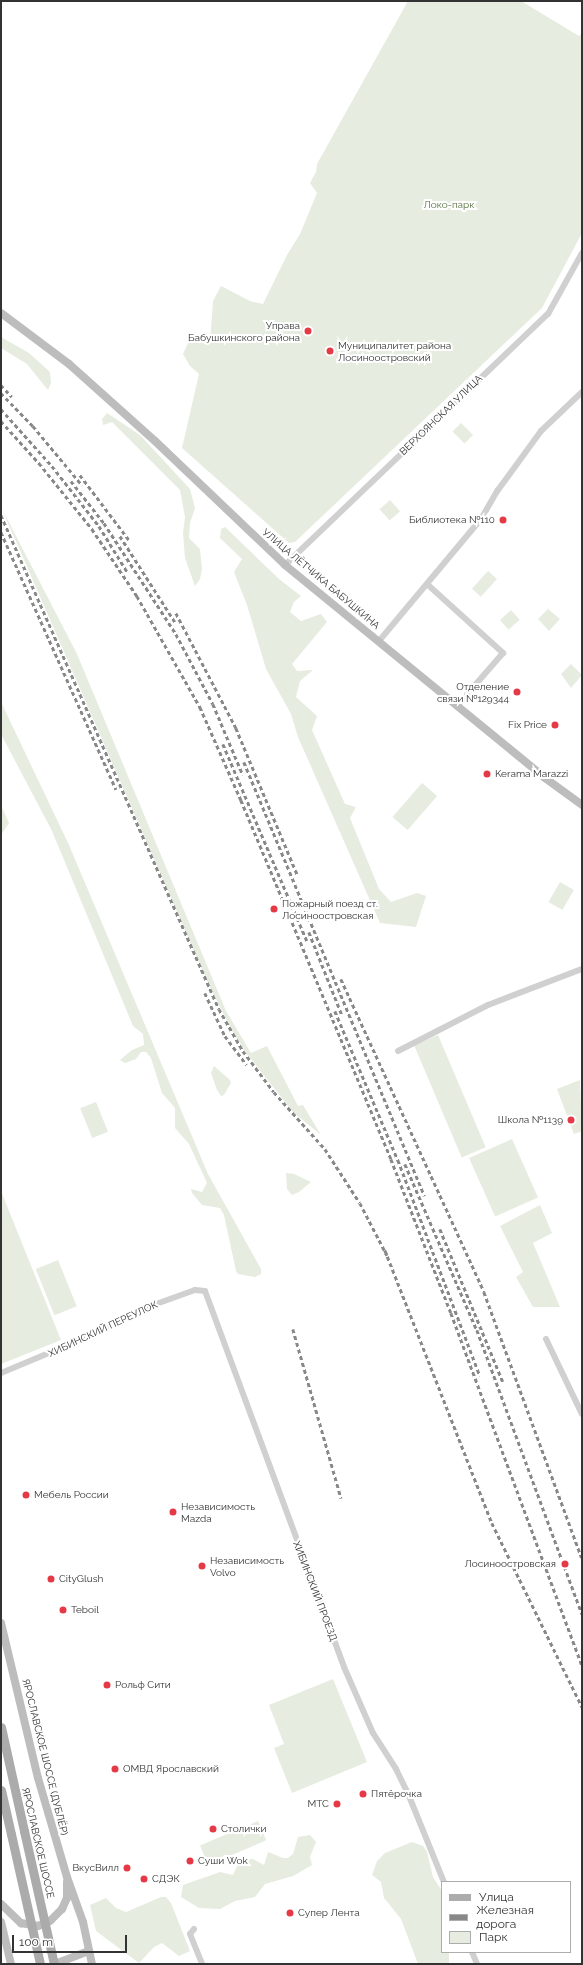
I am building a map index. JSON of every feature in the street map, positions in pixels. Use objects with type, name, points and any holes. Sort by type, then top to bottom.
[{"type":"main road","name":"УЛИЦА ЛЁТЧИКА БАБУШКИНА","points":[[1,313],[69,364],[138,425],[285,565],[457,706],[582,805]]},
{"type":"main road","name":"ЯРОСЛАВСКОЕ ШОССЕ (ДУБЛЁР)","points":[[1,1623],[38,1778],[67,1877],[83,1922],[92,1964]]},
{"type":"main road","name":"ЯРОСЛАВСКОЕ ШОССЕ","points":[[1,1727],[54,1964]]},
{"type":"main road","points":[[1,1790],[40,1964]]},
{"type":"main road","points":[[1,1904],[15,1919],[29,1926],[50,1921],[57,1916],[64,1904],[67,1877]]},
{"type":"main road","points":[[1,1922],[11,1964]]},
{"type":"main road","points":[[54,1964],[89,1951]]},
{"type":"street","name":"ВЕРХОЯНСКАЯ УЛИЦА","points":[[285,565],[548,314],[582,253]]},
{"type":"street","points":[[379,641],[481,519],[498,490],[541,431],[582,392]]},
{"type":"street","points":[[427,584],[503,653],[457,706]]},
{"type":"street","points":[[398,1051],[488,1004],[582,969]]},
{"type":"street","name":"ХИБИНСКИЙ ПЕРЕУЛОК","points":[[1,1373],[92,1335],[145,1308],[195,1290],[205,1291]]},
{"type":"street","name":"ХИБИНСКИЙ ПРОЕЗД","points":[[205,1291],[344,1667],[373,1733],[396,1769],[410,1796],[444,1881]]},
{"type":"street","points":[[546,1339],[582,1414]]},
{"type":"street","points":[[194,1929],[190,1934],[202,1964]]},
{"type":"street","points":[[472,1953],[477,1964]]},
{"type":"green space","name":"Локо-парк","points":[[408,1],[521,1],[579,36],[582,33],[582,233],[542,308],[295,542],[289,543],[182,448],[199,374],[190,366],[183,354],[188,343],[210,342],[213,301],[221,286],[250,301],[263,304],[287,255],[300,234],[317,193],[310,183],[316,172],[317,164]]},
{"type":"green space","points":[[1,337],[29,353],[50,372],[51,383],[48,390],[27,364],[1,348]]},
{"type":"green space","points":[[107,413],[140,435],[190,489],[195,508],[190,523],[189,538],[200,549],[202,569],[200,579],[195,586],[185,558],[183,533],[185,517],[180,490],[112,422],[103,425],[102,419]]},
{"type":"green space","points":[[461,423],[473,435],[465,444],[453,431]]},
{"type":"green space","points":[[390,500],[400,511],[390,521],[380,509]]},
{"type":"green space","points":[[1,507],[77,654],[226,1011],[251,1053],[267,1046],[298,1106],[303,1105],[321,1135],[293,1112],[244,1050],[231,1029],[208,983]]},
{"type":"green space","points":[[225,527],[279,579],[301,596],[294,602],[290,612],[301,621],[321,614],[327,622],[292,664],[297,671],[313,670],[300,681],[296,697],[317,716],[312,730],[345,804],[356,807],[350,818],[379,889],[391,902],[417,893],[426,896],[416,927],[380,923],[298,737],[291,714],[266,669],[247,605],[234,572],[242,559],[220,538],[221,529]]},
{"type":"green space","points":[[488,571],[497,579],[481,597],[472,589]]},
{"type":"green space","points":[[548,609],[560,619],[549,631],[538,619]]},
{"type":"green space","points":[[511,610],[520,620],[509,630],[500,620]]},
{"type":"green space","points":[[571,664],[582,675],[571,688],[561,674]]},
{"type":"green space","points":[[1,702],[69,845],[208,1174],[261,1269],[261,1274],[255,1277],[238,1274],[236,1271],[224,1215],[220,1208],[202,1205],[192,1193],[191,1189],[202,1192],[207,1183],[189,1144],[175,1128],[175,1108],[162,1093],[151,1058],[146,1052],[141,1052],[136,1059],[125,1063],[120,1060],[132,1050],[144,1045],[143,1034],[133,1026],[52,831],[1,734]]},
{"type":"green space","points":[[422,783],[437,796],[408,830],[392,817]]},
{"type":"green space","points":[[1,805],[9,823],[1,835]]},
{"type":"green space","points":[[560,882],[574,890],[562,910],[548,902]]},
{"type":"green space","points":[[438,1035],[486,1147],[462,1157],[414,1045]]},
{"type":"green space","points":[[214,1066],[230,1080],[231,1083],[224,1095],[221,1096],[217,1090],[211,1073]]},
{"type":"green space","points":[[580,1080],[582,1131],[574,1134],[557,1089]]},
{"type":"green space","points":[[96,1102],[108,1132],[92,1138],[80,1108]]},
{"type":"green space","points":[[512,1139],[538,1197],[495,1217],[469,1158]]},
{"type":"green space","points":[[286,1173],[294,1174],[311,1182],[299,1192],[292,1195],[287,1189]]},
{"type":"green space","points":[[1,1191],[61,1340],[1,1364]]},
{"type":"green space","points":[[540,1205],[552,1233],[533,1243],[560,1307],[533,1307],[516,1277],[523,1272],[500,1226]]},
{"type":"green space","points":[[58,1260],[77,1306],[54,1315],[36,1269]]},
{"type":"green space","points":[[333,1679],[367,1762],[292,1793],[274,1748],[284,1744],[269,1705]]},
{"type":"green space","points":[[258,1821],[266,1840],[208,1865],[200,1846]]},
{"type":"green space","points":[[310,1835],[316,1842],[310,1857],[312,1865],[293,1876],[265,1884],[255,1897],[235,1901],[220,1909],[199,1908],[181,1897],[183,1885],[220,1872],[233,1875],[238,1864],[244,1858],[253,1859],[264,1865],[268,1852],[283,1858],[288,1858],[293,1854],[298,1837]]},
{"type":"green space","points":[[412,1842],[423,1846],[427,1852],[433,1877],[441,1889],[441,1953],[449,1953],[449,1964],[418,1964],[401,1919],[384,1898],[381,1882],[372,1875],[377,1861],[385,1853]]},
{"type":"green space","points":[[161,1897],[166,1897],[171,1903],[190,1951],[179,1956],[162,1943],[154,1947],[139,1963],[96,1931],[90,1905],[106,1898],[116,1908],[126,1912]]},
{"type":"railway","points":[[1,385],[12,397]]},
{"type":"railway","points":[[1,393],[33,426],[82,485]]},
{"type":"railway","points":[[1,409],[52,466],[99,526],[128,573]]},
{"type":"railway","points":[[1,421],[39,463],[92,529],[137,596],[200,707],[241,800],[391,1159],[451,1313],[582,1665]]},
{"type":"railway","points":[[80,475],[130,541]]},
{"type":"railway","points":[[71,481],[104,523],[176,634],[213,704],[243,775]]},
{"type":"railway","points":[[1,515],[219,1009],[243,1051],[274,1092],[325,1149],[360,1203],[387,1255]]},
{"type":"railway","points":[[1,532],[116,789]]},
{"type":"railway","points":[[120,536],[175,622]]},
{"type":"railway","points":[[176,613],[236,728],[298,876]]},
{"type":"railway","points":[[223,744],[307,941]]},
{"type":"railway","points":[[244,762],[425,1196]]},
{"type":"railway","points":[[309,932],[342,1015]]},
{"type":"railway","points":[[341,979],[484,1292],[582,1558]]},
{"type":"railway","points":[[205,993],[225,1036],[247,1065]]},
{"type":"railway","points":[[335,1011],[398,1160],[480,1376]]},
{"type":"railway","points":[[405,1164],[477,1330],[582,1614]]},
{"type":"railway","points":[[440,1229],[503,1382]]},
{"type":"railway","points":[[385,1250],[492,1523],[582,1707]]},
{"type":"railway","points":[[293,1329],[341,1498]]},
{"type":"place","name":"Управа Бабушкинского района","points":[[308,331]]},
{"type":"place","name":"Муниципалитет района Лосиноостровский","points":[[330,351]]},
{"type":"place","name":"Библиотека №110","points":[[503,520]]},
{"type":"place","name":"Отделение связи №129344","points":[[517,692]]},
{"type":"place","name":"Fix Price","points":[[555,725]]},
{"type":"place","name":"Kerama Marazzi","points":[[487,774]]},
{"type":"place","name":"Пожарный поезд ст. Лосиноостровская","points":[[274,909]]},
{"type":"place","name":"Школа №1139","points":[[571,1120]]},
{"type":"place","name":"Мебель России","points":[[26,1495]]},
{"type":"place","name":"Независимость Mazda","points":[[173,1512]]},
{"type":"place","name":"Лосиноостровская","points":[[565,1564]]},
{"type":"place","name":"Независимость Volvo","points":[[202,1566]]},
{"type":"place","name":"CityGlush","points":[[51,1579]]},
{"type":"place","name":"Teboil","points":[[63,1610]]},
{"type":"place","name":"Рольф Сити","points":[[107,1685]]},
{"type":"place","name":"ОМВД Ярославский","points":[[115,1769]]},
{"type":"place","name":"Пятёрочка","points":[[363,1794]]},
{"type":"place","name":"МТС","points":[[337,1804]]},
{"type":"place","name":"Столички","points":[[213,1829]]},
{"type":"place","name":"Суши Wok","points":[[190,1861]]},
{"type":"place","name":"ВкусВилл","points":[[127,1868]]},
{"type":"place","name":"СДЭК","points":[[144,1879]]},
{"type":"place","name":"Супер Лента","points":[[290,1913]]}]
